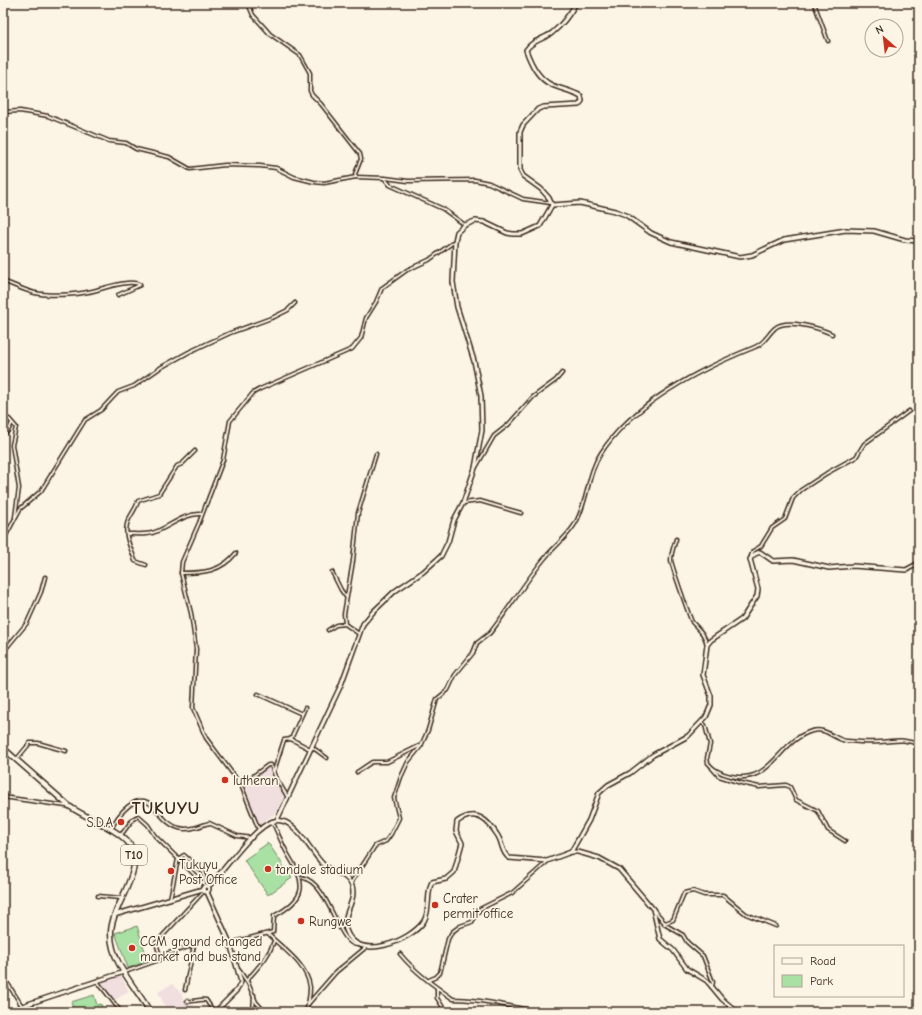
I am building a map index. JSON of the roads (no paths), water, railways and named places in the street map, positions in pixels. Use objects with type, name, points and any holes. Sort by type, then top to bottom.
[{"type":"highway","name":"T10","points":[[3,748],[69,806],[121,836],[132,847],[135,862],[133,873],[114,915],[111,933],[117,958],[124,972],[150,1012]]},
{"type":"street","points":[[253,3],[250,8],[253,15],[270,34],[300,55],[310,72],[310,92],[360,154],[361,159],[355,170],[356,177]]},
{"type":"street","points":[[551,204],[541,189],[524,176],[520,170],[520,132],[523,124],[538,109],[544,107],[578,104],[582,101],[581,96],[574,92],[552,85],[544,80],[532,64],[526,50],[528,46],[551,33],[563,23],[576,3]]},
{"type":"street","points":[[814,3],[828,41]]},
{"type":"street","points":[[3,112],[20,111],[48,116],[109,142],[126,143],[136,149],[168,158],[190,169],[225,165],[260,166],[276,168],[294,177],[324,183],[356,177],[408,181],[475,180],[489,183],[523,199],[551,204],[580,203],[615,211],[626,215],[651,233],[672,242],[740,256],[752,255],[784,240],[846,230],[874,231],[905,240],[919,242]]},
{"type":"street","points":[[384,178],[390,185],[443,209],[465,225]]},
{"type":"street","points":[[277,820],[310,748],[341,686],[363,624],[373,612],[395,592],[424,572],[440,556],[448,542],[454,520],[463,503],[475,468],[482,430],[480,396],[474,361],[457,307],[453,282],[455,241],[457,232],[465,225],[475,221],[484,222],[513,234],[522,234],[540,226],[551,204]]},
{"type":"street","points":[[259,830],[241,785],[206,738],[193,708],[196,649],[192,613],[181,573],[182,562],[199,523],[201,514],[223,460],[230,421],[253,393],[352,349],[361,338],[366,318],[376,302],[382,288],[407,270],[429,260],[455,241]]},
{"type":"street","points":[[3,282],[35,293],[65,294],[88,292],[126,283],[137,283],[140,285],[118,295]]},
{"type":"street","points":[[3,541],[20,509],[41,491],[85,420],[101,410],[118,392],[134,386],[160,368],[189,352],[230,333],[274,317],[288,310],[295,303]]},
{"type":"street","points":[[351,883],[375,846],[386,841],[391,834],[398,818],[394,798],[400,777],[421,746],[428,730],[437,699],[448,690],[455,675],[473,652],[477,643],[490,633],[541,563],[574,526],[579,517],[600,453],[619,430],[654,400],[703,369],[758,345],[776,327],[784,323],[817,327],[832,334]]},
{"type":"street","points":[[475,468],[494,436],[508,425],[533,397],[556,380],[562,373]]},
{"type":"street","points":[[571,852],[589,820],[599,793],[608,785],[630,774],[653,755],[688,736],[702,722],[711,704],[711,696],[703,675],[707,645],[711,640],[742,619],[757,596],[758,589],[750,559],[753,551],[761,546],[772,528],[785,519],[793,498],[801,490],[827,472],[856,457],[864,444],[909,411]]},
{"type":"street","points":[[3,418],[9,419],[16,427],[12,445],[19,488],[15,518]]},
{"type":"street","points":[[3,434],[8,431],[12,423]]},
{"type":"street","points":[[146,565],[135,561],[127,534],[127,524],[136,509],[138,501],[159,494],[177,466],[182,464],[195,451]]},
{"type":"street","points":[[345,624],[346,597],[354,554],[358,513],[376,454]]},
{"type":"street","points":[[463,503],[480,501],[521,513]]},
{"type":"street","points":[[127,534],[151,533],[186,516],[194,513],[201,514]]},
{"type":"street","points":[[676,539],[671,561],[673,570],[677,576],[692,621],[702,631],[707,645]]},
{"type":"street","points":[[750,559],[755,554],[760,552],[773,561],[793,560],[828,568],[853,566],[906,570],[919,563]]},
{"type":"street","points":[[181,573],[215,570],[228,563],[236,553]]},
{"type":"street","points":[[332,572],[346,597]]},
{"type":"street","points":[[3,652],[27,623],[41,592],[45,577]]},
{"type":"street","points":[[328,630],[336,625],[345,624],[359,635]]},
{"type":"street","points":[[258,694],[302,714]]},
{"type":"street","points":[[291,739],[305,708]]},
{"type":"street","points":[[702,722],[705,724],[710,744],[707,758],[711,767],[719,776],[741,784],[759,787],[786,785],[790,787],[796,800],[818,811],[828,830],[845,841]]},
{"type":"street","points":[[711,767],[721,774],[748,778],[756,776],[767,768],[789,744],[814,730],[822,730],[844,741],[875,742],[897,739],[919,744]]},
{"type":"street","points":[[273,772],[284,740],[291,739],[327,758]]},
{"type":"street","points":[[16,760],[30,743],[38,743],[66,751]]},
{"type":"street","points":[[357,772],[372,762],[387,762],[421,746]]},
{"type":"street","points":[[241,785],[268,765],[271,765],[273,772],[288,797]]},
{"type":"street","points":[[3,797],[69,806]]},
{"type":"street","points":[[111,830],[118,816],[132,803],[145,801],[152,805],[168,822],[179,828],[196,827],[209,823],[237,836],[252,838]]},
{"type":"street","points":[[121,836],[133,819],[138,816],[148,825],[155,836],[205,888],[230,943],[239,970],[241,982],[237,990],[214,1012],[206,1000],[195,1002],[187,1001]]},
{"type":"street","points":[[308,1005],[336,972],[365,948],[398,941],[419,928],[428,911],[432,882],[446,879],[454,872],[462,843],[456,827],[457,822],[462,818],[477,816],[485,819],[498,836],[503,852],[509,858],[547,862]]},
{"type":"street","points":[[160,956],[156,943],[259,830],[272,821],[277,820],[291,825],[322,864],[351,883],[354,893],[346,913],[346,930],[349,936],[358,945]]},
{"type":"street","points":[[230,943],[273,932],[274,916],[289,908],[300,891],[301,877],[272,821]]},
{"type":"street","points":[[429,980],[436,977],[440,973],[448,939],[452,932],[460,926],[472,922],[480,910],[512,893],[547,862],[571,852],[584,852],[619,869],[663,923],[683,935],[687,942],[703,956],[713,982],[712,986]]},
{"type":"street","points":[[169,899],[178,859],[184,855],[202,870],[205,875],[205,888]]},
{"type":"street","points":[[301,877],[307,878],[313,883],[327,899],[342,932],[350,942],[354,946],[358,945],[365,948]]},
{"type":"street","points":[[114,915],[205,888]]},
{"type":"street","points":[[661,919],[664,923],[673,920],[684,893],[693,890],[704,894],[724,895],[746,914],[776,926]]},
{"type":"street","points":[[98,896],[121,898]]},
{"type":"street","points":[[653,909],[660,939],[674,950],[687,969],[712,986],[722,999],[737,1012]]},
{"type":"street","points":[[268,934],[293,955],[307,979],[310,988],[306,1012]]},
{"type":"street","points":[[246,980],[271,950],[274,940]]},
{"type":"street","points":[[9,1012],[97,980],[159,960],[160,956],[194,945],[185,990]]},
{"type":"street","points":[[400,954],[420,976],[429,980],[437,988],[453,999],[475,999],[524,1008],[537,1012]]},
{"type":"street","points":[[239,970],[254,994],[256,1002],[265,1012]]},
{"type":"street","points":[[3,976],[22,1006]]},
{"type":"street","points":[[97,980],[121,1012]]},
{"type":"street","points":[[437,988],[437,998],[446,1012]]},
{"type":"street","points":[[253,1012],[254,994]]},
{"type":"street","points":[[221,1006],[221,1012]]},
{"type":"place","name":"lutheran","points":[[225,780]]},
{"type":"place","name":"S.D.A","points":[[121,822]]},
{"type":"place","name":"tandale stadium","points":[[268,869]]},
{"type":"place","name":"Tukuyu Post Office","points":[[171,871]]},
{"type":"place","name":"Crater permit office","points":[[435,905]]},
{"type":"place","name":"Rungwe","points":[[301,921]]},
{"type":"place","name":"CCM ground changed market and bus stand","points":[[132,948]]},
{"type":"district","name":"TUKUYU","points":[[166,808]]}]
